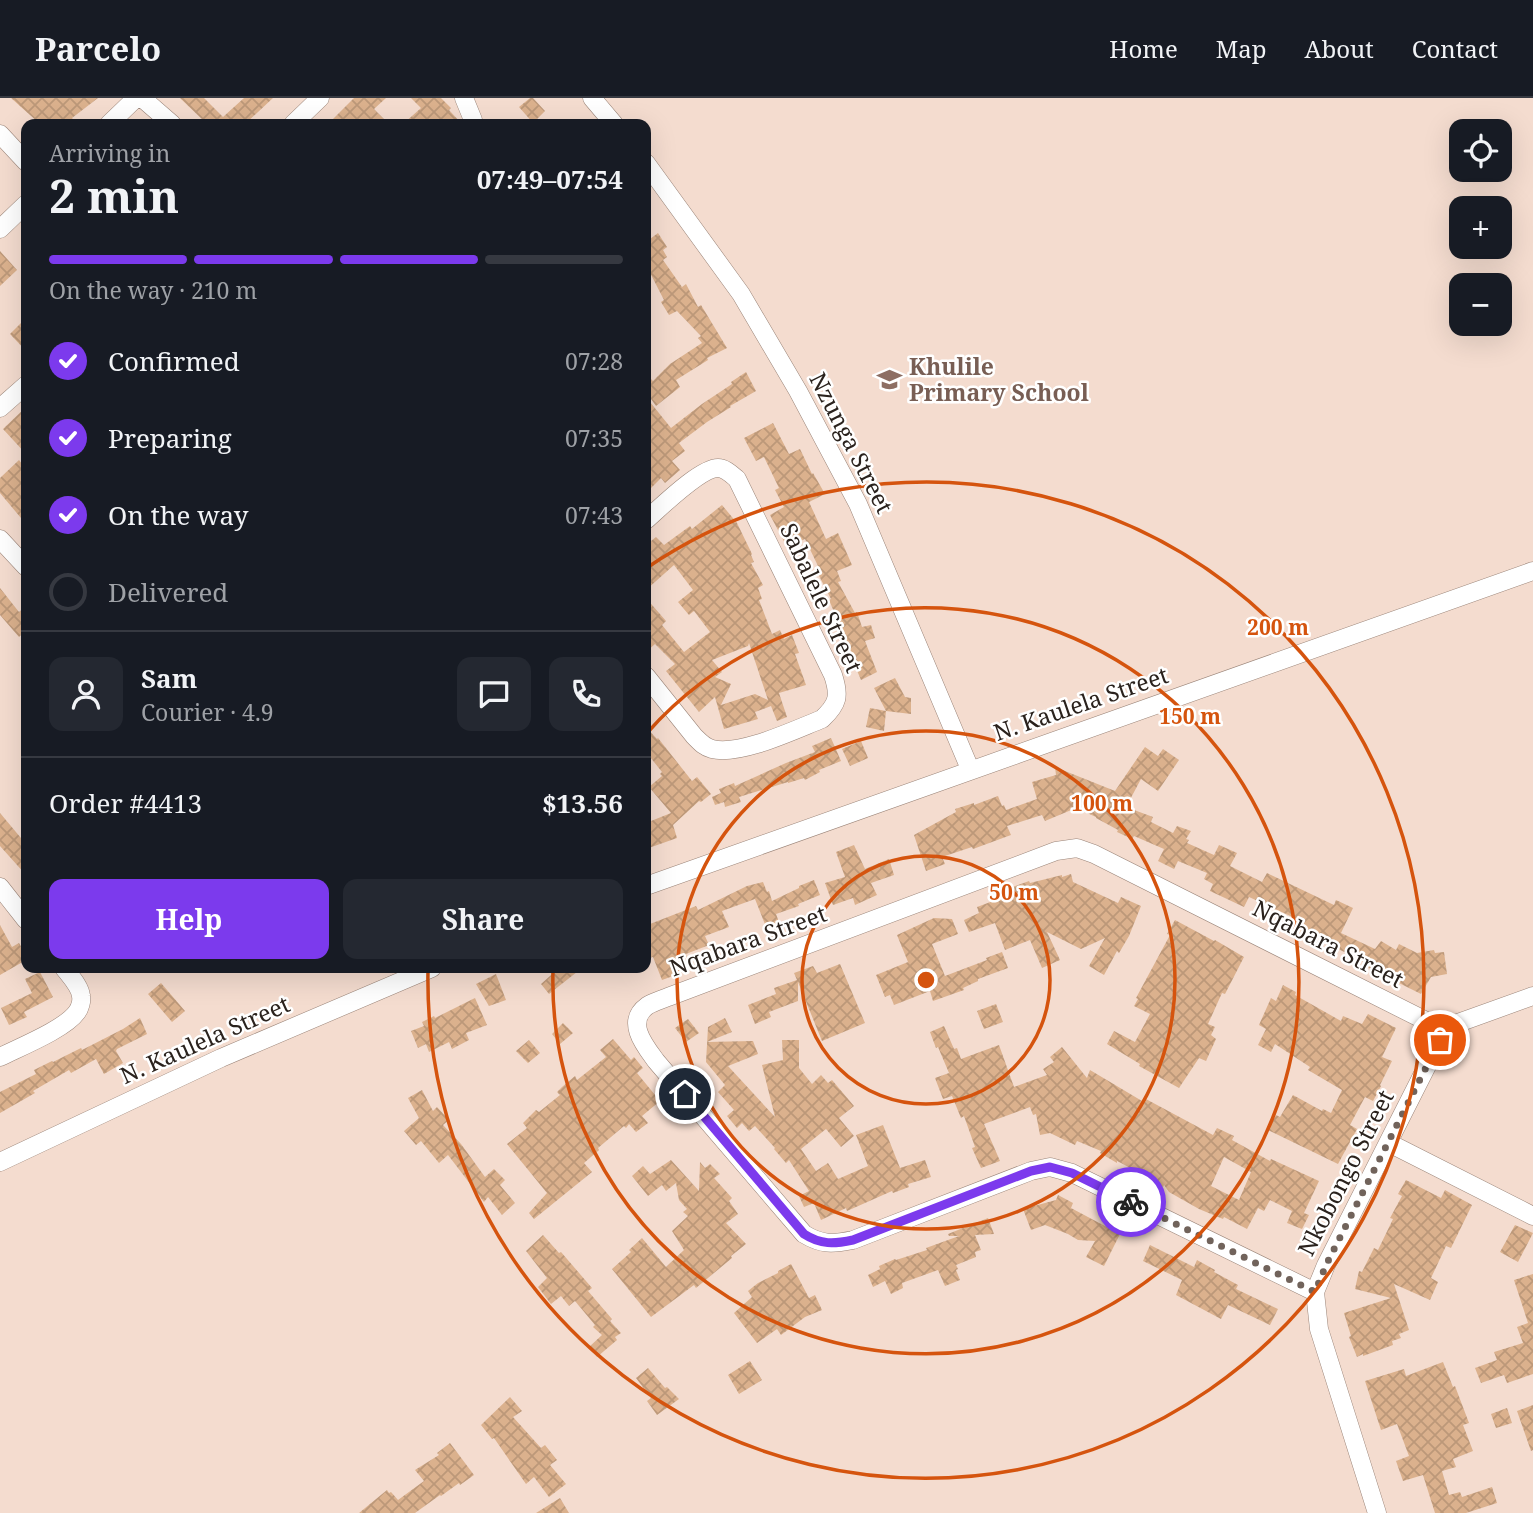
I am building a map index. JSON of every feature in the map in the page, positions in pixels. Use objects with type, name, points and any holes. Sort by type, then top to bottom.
[{"type":"street","points":[[114,119],[136,98]]},
{"type":"street","points":[[142,98],[166,119]]},
{"type":"street","points":[[298,119],[320,98]]},
{"type":"street","points":[[464,98],[473,119]]},
{"type":"street","points":[[592,98],[610,119]]},
{"type":"street","points":[[0,134],[21,157]]},
{"type":"street","name":"Nzunga Street","points":[[651,170],[740,294],[798,391],[858,504],[970,769]]},
{"type":"street","points":[[0,229],[21,209]]},
{"type":"street","points":[[0,408],[21,389]]},
{"type":"street","name":"Sabalele Street","points":[[651,516],[706,472],[717,468],[726,470],[737,479],[833,675],[837,687],[837,701],[822,719],[742,749],[725,751],[711,749],[702,744],[651,682]]},
{"type":"street","points":[[0,539],[21,562]]},
{"type":"street","name":"N. Kaulela Street","points":[[651,884],[1533,571]]},
{"type":"street","name":"Nqabara Street","points":[[1315,1292],[1072,1173],[1050,1167],[1031,1171],[853,1240],[822,1243],[812,1239],[804,1234],[656,1061],[637,1031],[638,1019],[648,1005],[658,1001],[1056,850],[1077,848],[1094,854],[1446,1031]]},
{"type":"street","points":[[2,893],[21,914]]},
{"type":"street","points":[[0,1057],[55,1029],[77,1012],[81,1004],[81,993],[67,973]]},
{"type":"street","name":"N. Kaulela Street","points":[[0,1162],[221,1058],[420,973]]},
{"type":"street","points":[[1446,1031],[1458,1023],[1533,996]]},
{"type":"street","name":"Nkobongo Street","points":[[1377,1513],[1319,1329],[1315,1292],[1326,1265],[1446,1031]]},
{"type":"street","points":[[1389,1143],[1533,1216]]},
{"type":"building","points":[[11,98],[98,98],[73,119],[34,119]]},
{"type":"building","points":[[180,98],[204,98],[223,117],[244,98],[273,98],[250,119],[202,119]]},
{"type":"building","points":[[354,98],[386,98],[374,109],[384,119],[333,119]]},
{"type":"building","points":[[411,98],[441,98],[457,119],[409,119],[421,108]]},
{"type":"building","points":[[533,98],[545,111],[537,119],[530,119],[519,107]]},
{"type":"building","points":[[658,233],[667,247],[663,250],[667,257],[663,260],[682,287],[686,284],[698,307],[701,305],[727,348],[707,358],[708,360],[676,380],[680,387],[656,406],[651,399],[651,379],[653,381],[670,364],[702,343],[698,338],[701,336],[677,311],[669,315],[661,302],[664,300],[651,275],[651,238]]},
{"type":"building","points":[[0,251],[17,270],[0,286]]},
{"type":"building","points":[[21,323],[21,346],[10,334]]},
{"type":"building","points":[[746,372],[756,391],[730,406],[679,443],[685,451],[672,461],[680,470],[665,483],[661,478],[651,488],[651,403],[671,428],[732,384],[731,382]]},
{"type":"building","points":[[21,412],[21,449],[3,429]]},
{"type":"building","points":[[773,423],[789,454],[800,449],[825,494],[809,502],[826,539],[838,533],[852,565],[837,571],[841,581],[838,582],[855,613],[857,612],[862,627],[871,625],[875,638],[865,641],[877,672],[861,680],[829,600],[831,599],[816,570],[819,568],[805,539],[787,547],[770,515],[784,507],[775,490],[779,488],[764,457],[756,461],[744,438]]},
{"type":"building","points":[[19,460],[21,518],[0,493],[0,478]]},
{"type":"building","points":[[722,505],[737,523],[752,554],[754,562],[751,563],[763,585],[758,588],[762,599],[759,600],[772,634],[780,630],[784,639],[792,635],[799,653],[795,654],[806,685],[779,693],[787,717],[777,721],[771,706],[755,712],[758,719],[724,729],[715,697],[699,712],[666,671],[675,664],[655,644],[651,648],[651,604],[666,621],[662,625],[684,652],[710,632],[694,611],[689,615],[678,602],[693,590],[674,565],[651,586],[651,541],[656,537],[664,545],[690,526],[692,529]],"holes":[[[749,643],[768,700],[755,694],[721,705],[731,684],[715,677],[722,672],[712,660],[748,646]]]},
{"type":"building","points":[[0,588],[19,612],[21,610],[19,637],[0,615]]},
{"type":"building","points":[[895,678],[905,697],[911,698],[911,714],[886,711],[874,688]]},
{"type":"building","points":[[870,708],[886,711],[884,731],[866,727]]},
{"type":"building","points":[[651,732],[692,781],[697,777],[711,794],[699,801],[673,825],[677,838],[651,847],[651,821],[671,813],[651,789],[651,785],[662,776],[662,772],[651,758]]},
{"type":"building","points":[[831,738],[841,761],[819,770],[820,772],[805,780],[804,778],[788,782],[739,797],[741,802],[725,807],[724,802],[715,805],[712,797],[721,793],[719,789],[734,783],[735,786],[815,752],[812,746]]},
{"type":"building","points":[[861,741],[868,758],[850,766],[842,749]]},
{"type":"building","points":[[1145,747],[1158,756],[1163,749],[1179,760],[1158,791],[1141,779],[1126,807],[1153,817],[1151,822],[1173,833],[1177,826],[1191,831],[1186,839],[1189,840],[1187,843],[1214,855],[1219,845],[1237,853],[1230,866],[1262,882],[1267,873],[1334,905],[1336,900],[1353,908],[1341,933],[1375,949],[1381,941],[1396,950],[1399,944],[1417,953],[1434,950],[1435,953],[1444,952],[1447,974],[1431,977],[1421,994],[1365,966],[1361,960],[1338,949],[1339,946],[1312,930],[1309,935],[1293,927],[1297,919],[1249,897],[1244,907],[1210,891],[1213,884],[1204,879],[1207,873],[1178,861],[1174,869],[1158,861],[1164,849],[1134,836],[1132,839],[1076,808],[1045,821],[1042,815],[1007,826],[1011,835],[942,857],[945,864],[926,871],[914,835],[956,812],[955,809],[998,796],[1006,810],[1037,799],[1032,782],[1056,775],[1055,767],[1115,791]]},
{"type":"building","points":[[0,813],[21,838],[21,869],[0,846]]},
{"type":"building","points":[[854,845],[865,869],[889,859],[894,875],[871,883],[877,895],[855,905],[853,898],[833,905],[825,883],[845,877],[836,852]]},
{"type":"building","points":[[1071,874],[1073,882],[1118,903],[1121,897],[1141,906],[1129,936],[1104,975],[1089,966],[1105,938],[1081,949],[1047,932],[1060,960],[1042,968],[1030,940],[1005,950],[995,923],[969,932],[964,920],[979,913],[977,907],[1001,898],[1001,891],[1029,881],[1030,883]]},
{"type":"building","points":[[814,880],[820,895],[776,914],[783,933],[770,937],[755,899],[722,911],[729,927],[705,936],[709,945],[686,954],[687,957],[683,959],[687,971],[662,980],[651,958],[651,924],[696,906],[698,910],[747,886],[763,882],[772,901]]},
{"type":"building","points":[[934,918],[952,919],[958,934],[932,944],[945,976],[1002,952],[1008,968],[978,979],[963,988],[964,990],[933,1001],[930,991],[894,1005],[890,995],[885,997],[876,975],[908,962],[897,935]]},
{"type":"building","points":[[1175,920],[1244,957],[1225,994],[1222,993],[1208,1024],[1215,1027],[1211,1035],[1216,1039],[1206,1061],[1199,1058],[1179,1088],[1107,1044],[1114,1031],[1135,1042],[1150,1014],[1134,1006],[1138,999],[1136,998],[1170,935],[1167,934]]},
{"type":"building","points":[[0,925],[12,947],[19,943],[21,946],[21,963],[0,975]]},
{"type":"building","points":[[840,964],[865,1023],[822,1041],[798,982],[798,1001],[769,1012],[771,1017],[755,1024],[748,1005],[776,994],[774,988],[797,980],[794,973],[813,966],[817,973]]},
{"type":"building","points":[[41,973],[53,997],[24,1012],[27,1017],[9,1025],[1,1008],[32,993],[25,979]]},
{"type":"building","points":[[553,973],[576,973],[549,994],[541,984]]},
{"type":"building","points":[[496,974],[506,1000],[489,1006],[476,984]]},
{"type":"building","points":[[161,983],[185,1011],[172,1022],[148,994]]},
{"type":"building","points":[[1283,985],[1296,992],[1295,995],[1341,1021],[1343,1016],[1362,1024],[1368,1014],[1396,1028],[1382,1057],[1392,1061],[1373,1101],[1365,1097],[1350,1125],[1357,1129],[1338,1164],[1268,1130],[1276,1115],[1280,1117],[1293,1095],[1331,1113],[1342,1090],[1308,1070],[1310,1067],[1275,1044],[1271,1052],[1258,1045],[1266,1029],[1259,1025],[1271,998],[1276,1001]]},
{"type":"building","points":[[475,998],[487,1025],[466,1033],[469,1040],[452,1049],[449,1042],[429,1052],[426,1044],[418,1048],[411,1031],[424,1026],[422,1022]]},
{"type":"building","points":[[996,1004],[1003,1022],[984,1029],[977,1011]]},
{"type":"building","points":[[140,1018],[147,1034],[117,1049],[123,1063],[104,1074],[96,1059],[71,1073],[69,1070],[0,1113],[0,1092],[36,1074],[34,1070],[81,1048],[82,1050]]},
{"type":"building","points":[[725,1018],[732,1032],[707,1042],[708,1027]]},
{"type":"building","points":[[688,1019],[699,1033],[686,1042],[675,1028]]},
{"type":"building","points":[[563,1023],[573,1033],[560,1044],[552,1034]]},
{"type":"building","points":[[944,1026],[961,1059],[999,1045],[1014,1087],[1047,1075],[1043,1069],[1054,1062],[1050,1057],[1062,1047],[1087,1078],[1090,1070],[1142,1101],[1144,1098],[1213,1135],[1217,1128],[1234,1136],[1232,1140],[1270,1161],[1271,1159],[1319,1181],[1304,1213],[1309,1215],[1302,1229],[1287,1223],[1292,1211],[1270,1200],[1264,1211],[1258,1208],[1247,1229],[1224,1217],[1223,1219],[1199,1209],[1169,1192],[1164,1185],[1163,1187],[1117,1163],[1100,1153],[1101,1151],[1077,1141],[1075,1145],[1050,1133],[1040,1135],[1036,1114],[1033,1115],[1030,1107],[984,1124],[1000,1161],[981,1168],[972,1148],[975,1147],[964,1116],[961,1118],[952,1096],[943,1099],[935,1078],[949,1073],[930,1032]],"holes":[[[1224,1157],[1251,1172],[1239,1200],[1211,1186]]]},
{"type":"building","points":[[613,1039],[631,1060],[634,1057],[643,1068],[637,1073],[660,1101],[642,1116],[648,1123],[636,1132],[629,1124],[626,1128],[624,1126],[598,1148],[584,1163],[592,1172],[534,1219],[529,1213],[547,1193],[507,1144],[527,1128],[523,1123],[536,1110],[539,1112],[560,1095],[557,1092],[562,1087],[575,1076],[577,1080],[606,1057],[600,1050]]},
{"type":"building","points":[[529,1040],[540,1053],[528,1063],[516,1051]]},
{"type":"building","points":[[782,1040],[799,1040],[799,1068],[812,1084],[821,1075],[828,1083],[832,1080],[854,1106],[839,1118],[854,1136],[841,1147],[826,1129],[801,1149],[816,1171],[828,1163],[838,1179],[868,1166],[856,1135],[883,1125],[900,1168],[925,1160],[931,1177],[821,1220],[814,1203],[804,1207],[799,1196],[809,1191],[789,1160],[786,1163],[755,1126],[749,1131],[742,1123],[737,1128],[727,1116],[734,1110],[718,1092],[725,1085],[706,1062],[707,1042],[753,1041],[758,1054],[728,1066],[775,1117],[762,1065],[783,1060]]},
{"type":"building","points":[[422,1090],[433,1111],[437,1107],[449,1120],[443,1125],[485,1177],[494,1169],[505,1180],[500,1185],[515,1203],[502,1215],[488,1197],[484,1202],[448,1155],[439,1163],[421,1141],[416,1145],[404,1131],[419,1118],[408,1098]]},
{"type":"building","points":[[671,1160],[699,1191],[700,1162],[705,1168],[710,1164],[720,1174],[714,1178],[732,1198],[729,1201],[738,1214],[726,1223],[746,1244],[696,1288],[694,1285],[651,1317],[612,1269],[642,1238],[666,1267],[684,1250],[672,1231],[688,1216],[683,1212],[687,1209],[679,1200],[676,1183],[666,1191],[662,1185],[648,1196],[632,1176],[643,1166],[650,1174]]},
{"type":"building","points":[[1406,1180],[1441,1198],[1445,1190],[1472,1205],[1451,1248],[1446,1246],[1431,1278],[1438,1282],[1430,1300],[1394,1284],[1409,1330],[1399,1334],[1401,1338],[1392,1341],[1393,1345],[1357,1357],[1344,1313],[1391,1298],[1355,1289],[1359,1271],[1362,1272],[1374,1248],[1378,1250],[1393,1219],[1390,1218],[1402,1196],[1398,1194]]},
{"type":"building","points":[[1058,1195],[1073,1203],[1071,1208],[1120,1234],[1104,1266],[1086,1257],[1095,1241],[1078,1240],[1045,1225],[1031,1230],[1023,1209],[1056,1200]]},
{"type":"building","points":[[988,1218],[994,1234],[975,1235],[981,1250],[975,1252],[976,1257],[956,1265],[960,1280],[945,1286],[938,1270],[902,1283],[903,1288],[891,1294],[885,1281],[873,1287],[868,1275],[880,1269],[879,1266],[959,1236],[948,1234]]},
{"type":"building","points":[[1515,1225],[1533,1233],[1518,1262],[1500,1252]]},
{"type":"building","points":[[543,1235],[592,1288],[588,1291],[621,1333],[615,1337],[617,1340],[597,1357],[589,1347],[602,1335],[575,1301],[569,1306],[561,1296],[551,1304],[538,1287],[547,1278],[526,1251]]},
{"type":"building","points":[[1150,1245],[1194,1267],[1197,1260],[1238,1285],[1236,1289],[1278,1309],[1270,1325],[1228,1305],[1221,1319],[1176,1295],[1182,1280],[1143,1261]]},
{"type":"building","points":[[791,1264],[809,1298],[815,1295],[822,1310],[805,1317],[781,1335],[777,1329],[757,1343],[734,1313],[752,1297],[748,1291]]},
{"type":"building","points":[[1533,1274],[1533,1374],[1507,1383],[1504,1375],[1481,1383],[1475,1368],[1497,1360],[1494,1352],[1523,1343],[1517,1327],[1528,1323],[1514,1280]]},
{"type":"building","points":[[750,1361],[762,1380],[739,1394],[728,1375]]},
{"type":"building","points":[[1443,1362],[1469,1423],[1463,1425],[1473,1451],[1453,1459],[1456,1467],[1442,1471],[1449,1495],[1460,1492],[1462,1497],[1492,1487],[1497,1503],[1466,1513],[1435,1513],[1423,1475],[1403,1481],[1396,1461],[1409,1456],[1397,1424],[1381,1430],[1365,1381],[1404,1369],[1406,1376]]},
{"type":"building","points":[[648,1368],[665,1388],[679,1399],[657,1415],[647,1401],[651,1398],[636,1378]]},
{"type":"building","points":[[510,1397],[522,1411],[513,1417],[541,1448],[545,1445],[557,1460],[550,1465],[566,1484],[549,1497],[534,1477],[526,1484],[494,1438],[492,1439],[481,1425]]},
{"type":"building","points":[[1533,1405],[1533,1450],[1531,1451],[1517,1411]]},
{"type":"building","points":[[1507,1408],[1512,1423],[1496,1428],[1491,1414]]},
{"type":"building","points":[[450,1443],[474,1475],[415,1513],[359,1513],[387,1490],[398,1500],[424,1481],[415,1470],[439,1455],[437,1453]]},
{"type":"building","points":[[560,1498],[569,1513],[536,1513]]},
{"type":"way so far","points":[[1131,1202],[1315,1292],[1326,1265],[1440,1040]]},
{"type":"place","name":"Khulile Primary School","points":[[889,380]]},
{"type":"route","points":[[685,1094],[804,1234],[822,1243],[853,1240],[1031,1171],[1050,1167],[1072,1173],[1131,1202]]}]
